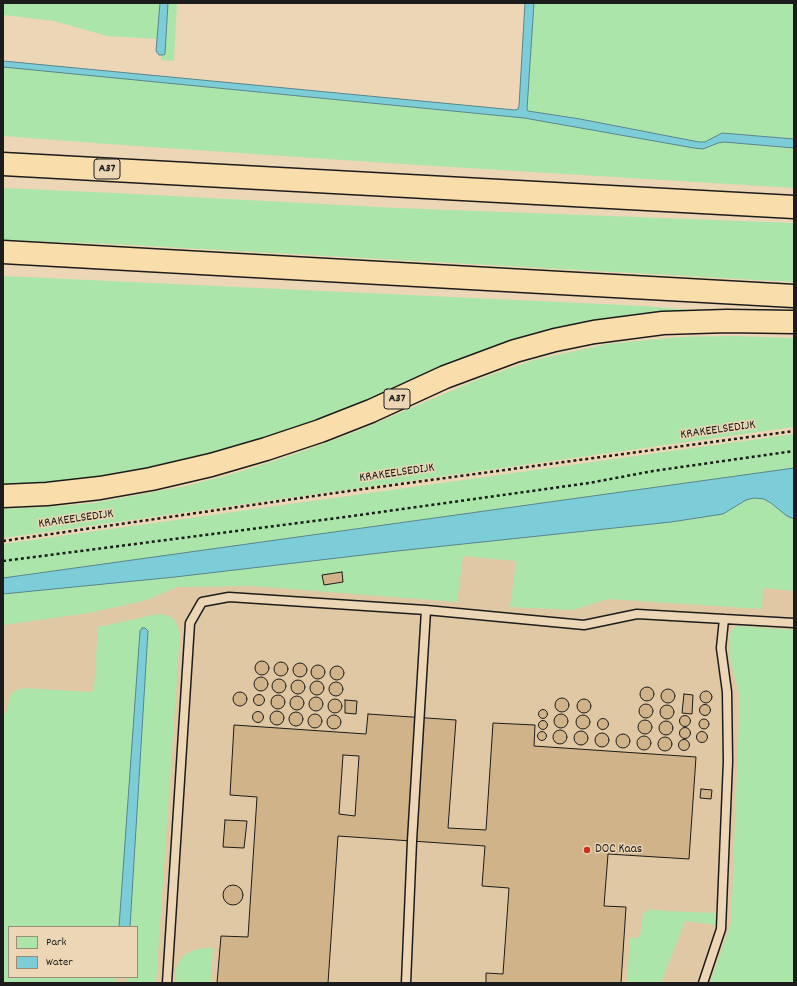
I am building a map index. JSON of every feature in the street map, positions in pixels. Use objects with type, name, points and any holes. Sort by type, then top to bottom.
[{"type":"highway","name":"A37","points":[[3,164],[794,207]]},
{"type":"highway","points":[[3,252],[794,296]]},
{"type":"highway","name":"A37","points":[[3,496],[47,494],[100,488],[211,465],[266,449],[327,428],[445,378],[515,351],[555,340],[594,332],[663,323],[727,321],[794,322]]},
{"type":"lane","points":[[167,983],[190,623],[202,602],[229,597],[426,610],[584,625],[637,614],[794,623]]},
{"type":"lane","points":[[406,983],[412,841],[426,610]]},
{"type":"lane","points":[[703,983],[721,929],[728,761],[727,692],[721,648],[724,619]]},
{"type":"path","name":"KRAKEELSEDIJK","points":[[3,541],[349,491],[794,431]]},
{"type":"path","points":[[3,561],[345,517],[589,483],[653,471],[794,451]]},
{"type":"shaded area","points":[[794,490],[794,983],[3,983],[3,590]]},
{"type":"green space","points":[[3,3],[160,3],[157,39],[107,36],[54,21],[3,15]]},
{"type":"green space","points":[[168,3],[177,3],[174,61],[161,60],[161,55],[165,54]]},
{"type":"green space","points":[[534,3],[794,3],[794,139],[722,133],[705,142],[699,142],[580,119],[528,111]]},
{"type":"green space","points":[[3,67],[524,118],[694,148],[704,149],[724,142],[794,148],[794,188],[402,164],[3,136]]},
{"type":"green space","points":[[3,188],[398,208],[794,223],[794,282],[112,244],[3,240]]},
{"type":"green space","points":[[3,276],[644,306],[706,311],[655,316],[237,450],[101,480],[3,488]]},
{"type":"green space","points":[[734,336],[794,338],[794,427],[3,538],[3,509],[94,503],[186,486],[236,473],[295,454],[355,432],[479,379],[534,360],[607,344],[679,337]]},
{"type":"green space","points":[[794,434],[794,468],[3,578],[3,544]]},
{"type":"green space","points":[[754,498],[764,499],[787,516],[794,519],[794,591],[763,588],[762,609],[608,599],[573,610],[510,607],[516,561],[463,556],[457,602],[252,586],[177,587],[147,600],[89,613],[3,625],[3,594],[175,577],[397,551],[671,522],[722,514],[746,500]]},
{"type":"green space","points":[[162,614],[171,617],[176,622],[180,633],[156,983],[126,983],[127,978],[138,978],[138,926],[130,926],[148,631],[145,628],[142,628],[140,631],[119,926],[8,926],[8,978],[116,978],[115,983],[3,983],[3,715],[6,713],[10,696],[12,692],[23,688],[90,692],[94,689],[98,627]]},
{"type":"green space","points":[[738,626],[794,630],[794,983],[710,983],[731,923],[740,697],[730,659],[729,636],[732,629]]},
{"type":"green space","points":[[649,909],[716,913],[716,925],[685,921],[661,983],[627,983],[630,938],[640,937],[643,912],[648,912]]},
{"type":"green space","points":[[213,948],[211,983],[175,983],[176,968],[183,956],[197,949]]},
{"type":"water","points":[[160,3],[168,3],[165,54],[163,55],[159,55],[156,51]]},
{"type":"water","points":[[525,3],[534,3],[528,111],[580,119],[699,142],[705,142],[722,133],[794,139],[794,148],[724,142],[703,149],[524,118],[3,67],[3,61],[515,110],[518,109],[519,106]]},
{"type":"water","points":[[794,468],[794,519],[787,516],[764,499],[754,498],[746,500],[723,514],[671,522],[397,551],[175,577],[3,594],[3,578]]},
{"type":"water","points":[[142,628],[145,628],[148,631],[130,926],[119,926],[140,631]]},
{"type":"building","points":[[342,572],[343,582],[324,585],[322,575]]},
{"type":"building","points":[[262,661],[267,663],[269,668],[267,673],[262,675],[257,673],[255,668],[257,663]]},
{"type":"building","points":[[278,662],[284,662],[288,666],[288,672],[284,676],[278,676],[274,672],[274,666]]},
{"type":"building","points":[[297,663],[303,663],[307,667],[307,673],[303,677],[297,677],[293,673],[293,667]]},
{"type":"building","points":[[315,665],[321,665],[325,669],[325,675],[321,679],[315,679],[311,675],[311,669]]},
{"type":"building","points":[[334,666],[340,666],[344,670],[344,676],[340,680],[334,680],[330,676],[330,670]]},
{"type":"building","points":[[261,677],[266,679],[268,684],[266,689],[261,691],[256,689],[254,684],[256,679]]},
{"type":"building","points":[[276,679],[282,679],[286,683],[286,689],[282,693],[276,693],[272,689],[272,683]]},
{"type":"building","points":[[295,680],[301,680],[305,684],[305,690],[301,694],[295,694],[291,690],[291,684]]},
{"type":"building","points":[[314,681],[320,681],[324,685],[324,691],[320,695],[314,695],[310,691],[310,685]]},
{"type":"building","points":[[333,682],[339,682],[343,686],[343,692],[339,696],[333,696],[329,692],[329,686]]},
{"type":"building","points":[[644,687],[650,687],[654,691],[654,697],[650,701],[644,701],[640,697],[640,691]]},
{"type":"building","points":[[665,689],[671,689],[675,693],[675,699],[671,703],[665,703],[661,699],[661,693]]},
{"type":"building","points":[[706,691],[710,693],[712,697],[710,701],[706,703],[702,701],[700,697],[702,693]]},
{"type":"building","points":[[237,692],[243,692],[247,696],[247,702],[243,706],[237,706],[233,702],[233,696]]},
{"type":"building","points":[[259,694],[263,696],[265,700],[263,704],[259,706],[255,704],[253,700],[255,696]]},
{"type":"building","points":[[684,694],[693,695],[692,714],[682,713]]},
{"type":"building","points":[[275,695],[281,695],[285,699],[285,705],[281,709],[275,709],[271,705],[271,699]]},
{"type":"building","points":[[294,696],[300,696],[304,700],[304,706],[300,710],[294,710],[290,706],[290,700]]},
{"type":"building","points":[[313,697],[319,697],[323,701],[323,707],[319,711],[313,711],[309,707],[309,701]]},
{"type":"building","points":[[559,698],[565,698],[569,702],[569,708],[565,712],[559,712],[555,708],[555,702]]},
{"type":"building","points":[[332,699],[338,699],[342,703],[342,709],[338,713],[332,713],[328,709],[328,703]]},
{"type":"building","points":[[581,699],[587,699],[591,703],[591,709],[587,713],[581,713],[577,709],[577,703]]},
{"type":"building","points":[[345,700],[357,701],[356,714],[345,713]]},
{"type":"building","points":[[643,704],[649,704],[653,708],[653,714],[649,718],[643,718],[639,714],[639,708]]},
{"type":"building","points":[[664,705],[670,705],[674,709],[674,715],[670,719],[664,719],[660,715],[660,709]]},
{"type":"building","points":[[703,705],[707,705],[709,706],[709,714],[703,715],[700,712],[700,708]]},
{"type":"building","points":[[541,710],[545,710],[547,714],[545,718],[541,718],[539,716],[539,712]]},
{"type":"building","points":[[274,711],[280,711],[284,715],[284,721],[280,725],[274,725],[270,721],[270,715]]},
{"type":"building","points":[[256,712],[260,712],[262,713],[262,721],[256,722],[253,719],[253,715]]},
{"type":"building","points":[[293,712],[299,712],[303,716],[303,722],[299,726],[293,726],[289,722],[289,716]]},
{"type":"building","points":[[312,714],[318,714],[322,718],[322,724],[318,728],[312,728],[308,724],[308,718]]},
{"type":"building","name":"DOC Kaas","points":[[368,714],[456,720],[448,828],[486,830],[493,723],[535,725],[534,746],[696,757],[689,859],[608,854],[604,906],[626,907],[621,983],[486,983],[486,973],[503,974],[509,888],[482,886],[485,846],[338,836],[328,983],[217,983],[221,936],[248,937],[257,797],[230,795],[234,725],[366,734]],"holes":[[[343,755],[359,756],[355,816],[339,814]]]},
{"type":"building","points":[[558,714],[564,714],[568,718],[568,724],[564,728],[558,728],[554,724],[554,718]]},
{"type":"building","points":[[331,715],[337,715],[341,719],[341,725],[337,729],[331,729],[327,725],[327,719]]},
{"type":"building","points":[[580,715],[586,715],[590,719],[590,725],[586,729],[580,729],[576,725],[576,719]]},
{"type":"building","points":[[685,715],[689,717],[691,721],[689,725],[685,727],[681,725],[679,721],[681,717]]},
{"type":"building","points":[[603,718],[607,720],[609,724],[607,728],[603,730],[599,728],[597,724],[599,720]]},
{"type":"building","points":[[702,719],[706,719],[708,720],[708,728],[702,729],[699,726],[699,722]]},
{"type":"building","points":[[642,720],[648,720],[652,724],[652,730],[648,734],[642,734],[638,730],[638,724]]},
{"type":"building","points":[[541,721],[545,721],[547,725],[545,729],[541,729],[539,727],[539,723]]},
{"type":"building","points":[[663,721],[669,721],[673,725],[673,731],[669,735],[663,735],[659,731],[659,725]]},
{"type":"building","points":[[685,727],[689,729],[691,733],[689,737],[685,739],[681,737],[679,733],[681,729]]},
{"type":"building","points":[[557,730],[563,730],[567,734],[567,740],[563,744],[557,744],[553,740],[553,734]]},
{"type":"building","points":[[578,731],[584,731],[588,735],[588,741],[584,745],[578,745],[574,741],[574,735]]},
{"type":"building","points":[[702,731],[706,733],[708,737],[706,741],[702,743],[698,741],[696,737],[698,733]]},
{"type":"building","points":[[540,732],[544,732],[546,736],[544,740],[540,740],[538,738],[538,734]]},
{"type":"building","points":[[599,733],[605,733],[609,737],[609,743],[605,747],[599,747],[595,743],[595,737]]},
{"type":"building","points":[[620,734],[626,734],[630,738],[630,744],[626,748],[620,748],[616,744],[616,738]]},
{"type":"building","points":[[641,736],[647,736],[651,740],[651,746],[647,750],[641,750],[637,746],[637,740]]},
{"type":"building","points":[[662,737],[668,737],[672,741],[672,747],[668,751],[662,751],[658,747],[658,741]]},
{"type":"building","points":[[684,739],[688,741],[690,745],[688,749],[684,751],[680,749],[678,745],[680,741]]},
{"type":"building","points":[[701,789],[712,790],[711,799],[700,798]]},
{"type":"building","points":[[225,820],[247,821],[244,848],[223,847]]},
{"type":"building","points":[[229,885],[237,885],[243,891],[243,899],[237,905],[229,905],[223,899],[223,891]]},
{"type":"place","name":"DOC Kaas","points":[[587,850]]}]
